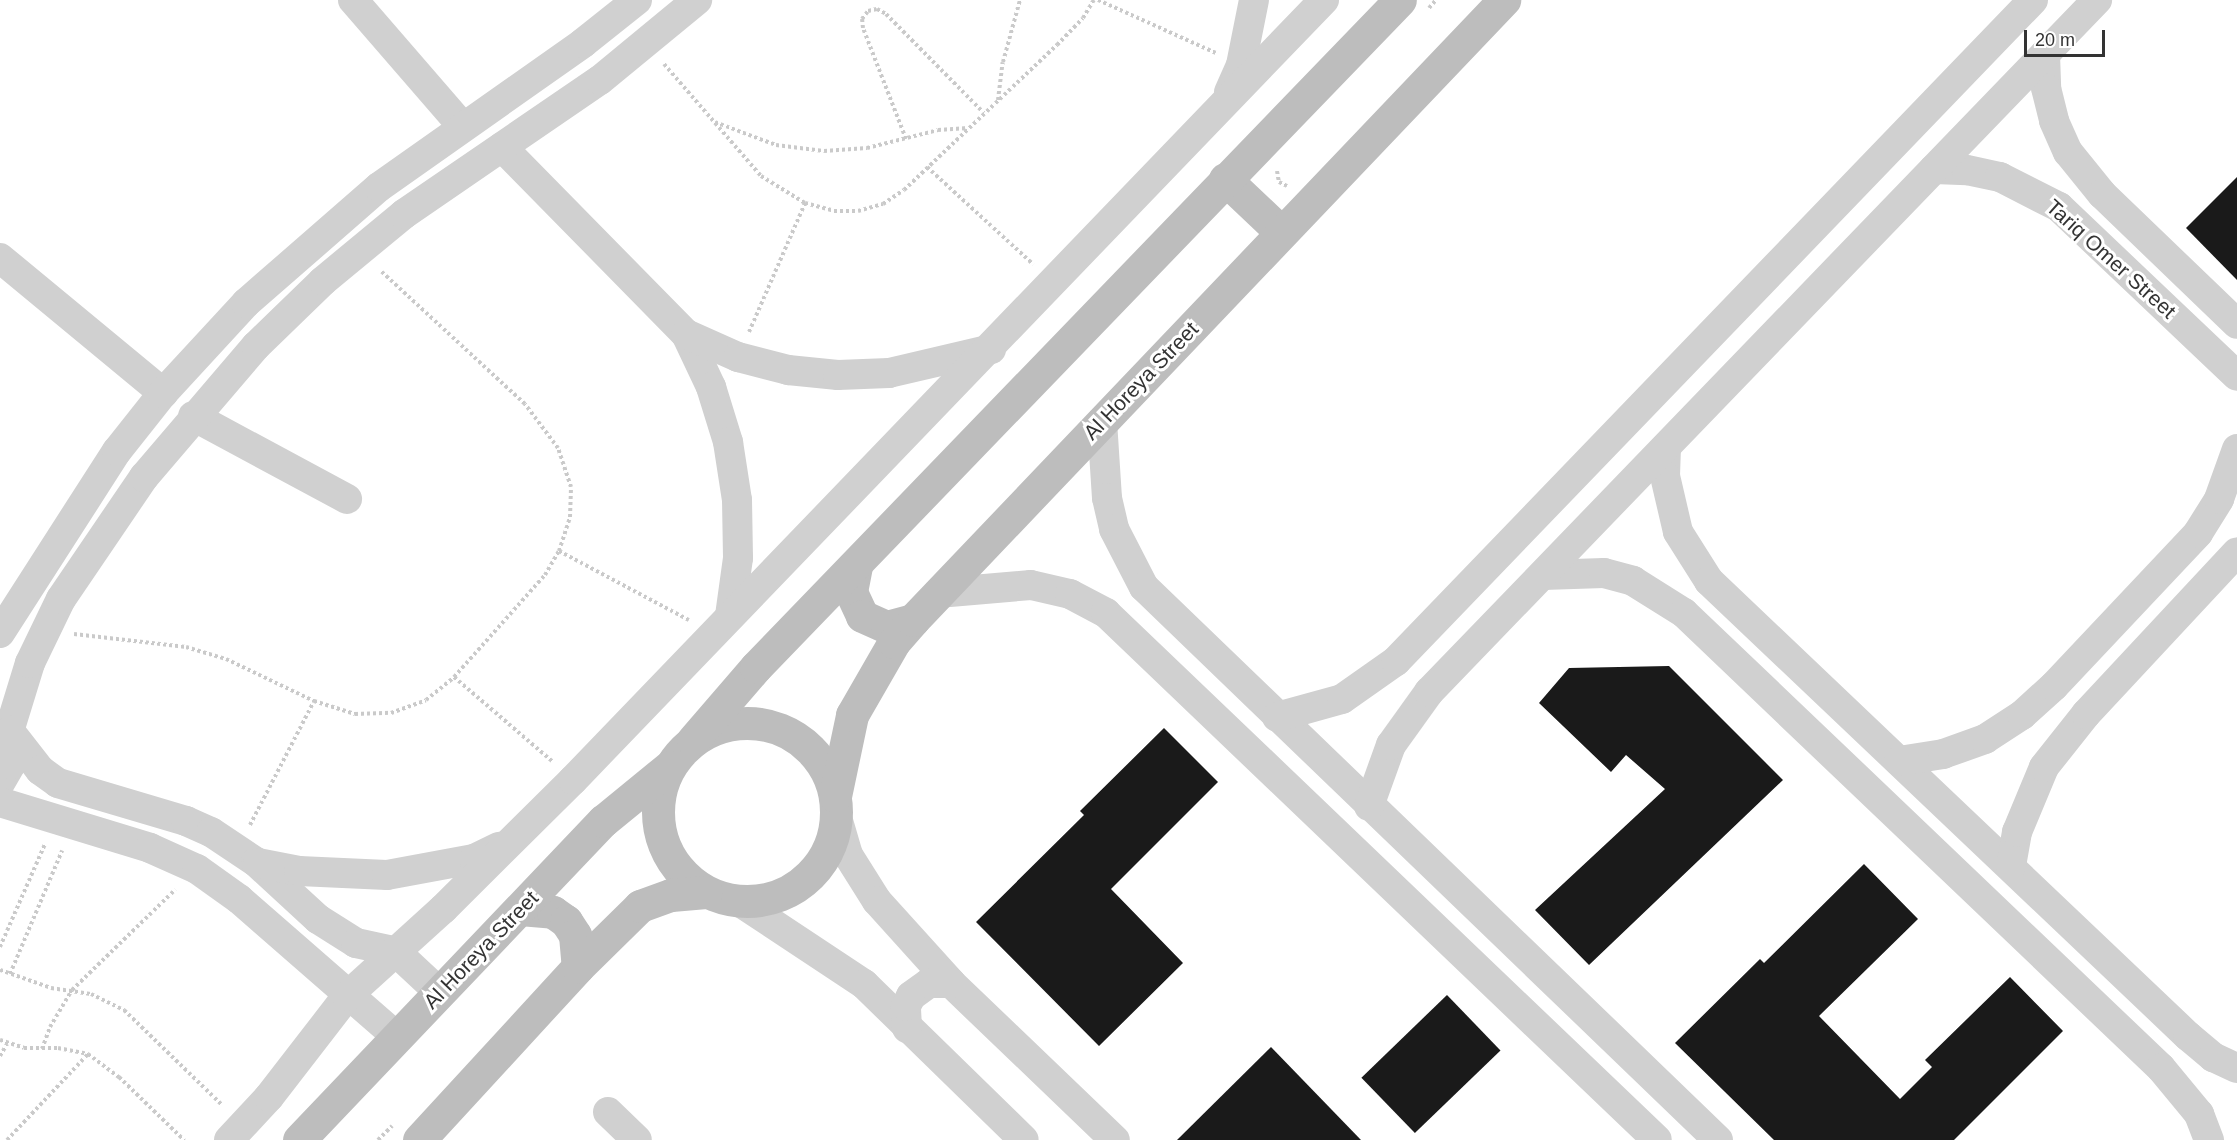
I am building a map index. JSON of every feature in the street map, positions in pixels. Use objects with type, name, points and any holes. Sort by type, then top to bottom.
[{"type":"street","points":[[353,0],[462,126]]},
{"type":"street","points":[[0,633],[87,493],[156,401],[290,263],[379,187],[462,126],[537,76],[637,0]]},
{"type":"street","points":[[0,783],[11,764],[7,725],[43,632],[107,531],[186,424],[289,313],[359,251],[647,43],[697,0]]},
{"type":"street","points":[[1224,105],[1241,65],[1254,0]]},
{"type":"street","points":[[236,1132],[347,996],[512,841],[573,780],[991,349],[1324,0]]},
{"type":"street","name":"Al Horeya Street","points":[[835,805],[852,715],[894,642],[1281,232],[1504,0]]},
{"type":"street","points":[[1277,717],[1342,699],[1396,661],[2032,0]]},
{"type":"street","points":[[1370,806],[1391,745],[1430,692],[2097,0]]},
{"type":"street","points":[[706,892],[678,869],[660,837],[658,801],[669,767],[756,667],[856,566],[1225,179],[1410,8]]},
{"type":"street","name":"Tariq Omer Street","points":[[2045,54],[2046,88],[2054,121],[2068,152],[2102,194],[2237,324]]},
{"type":"street","points":[[502,147],[686,334],[711,387],[728,442],[737,500],[738,558],[722,624]]},
{"type":"street","name":"Tariq Omer Street","points":[[1934,169],[1967,170],[2000,177],[2032,190],[2075,220],[2237,376]]},
{"type":"street","points":[[1225,179],[1281,232]]},
{"type":"street","points":[[2075,220],[2072,208],[2078,197],[2089,192],[2102,194]]},
{"type":"street","points":[[0,258],[156,401],[186,424],[347,499]]},
{"type":"street","points":[[1779,263],[1812,295]]},
{"type":"street","points":[[686,334],[738,357],[788,370],[838,375],[889,373],[991,349]]},
{"type":"street","points":[[1102,421],[1107,498],[1114,530],[1144,587],[1165,610],[1718,1140]]},
{"type":"street","points":[[1666,447],[1665,476],[1678,532],[1692,557],[1728,600],[2188,1036],[2213,1058],[2237,1068]]},
{"type":"street","points":[[1899,761],[1943,754],[1985,739],[2022,715],[2054,686],[2198,532],[2219,499],[2237,449]]},
{"type":"street","points":[[2011,866],[2028,798],[2044,767],[2086,714],[2232,556],[2223,536],[2211,530],[2198,532]]},
{"type":"street","points":[[856,566],[850,592],[862,616],[887,627],[913,620]]},
{"type":"street","points":[[1543,574],[1604,573],[1633,581],[1659,594],[1703,629],[2161,1068],[2199,1114],[2209,1140]]},
{"type":"street","points":[[938,593],[1031,585],[1070,594],[1106,613],[1657,1140]]},
{"type":"street","points":[[1703,629],[1700,617],[1705,605],[1716,599],[1728,600]]},
{"type":"street","points":[[1135,640],[1138,619],[1150,610],[1165,610]]},
{"type":"street","points":[[1396,661],[1401,684],[1414,692],[1430,692]]},
{"type":"street","points":[[2054,686],[2052,700],[2062,717],[2074,720],[2086,714]]},
{"type":"street","points":[[693,740],[708,731],[743,722],[779,728],[809,748],[829,778],[848,855],[877,901],[951,983],[1115,1140]]},
{"type":"street","points":[[7,725],[40,770],[58,783],[186,821],[247,856],[318,919],[346,937],[356,943],[395,951],[440,993]]},
{"type":"street","name":"Al Horeya Street","points":[[299,1140],[603,821],[669,767]]},
{"type":"street","points":[[0,802],[150,848],[197,869],[239,899],[347,996],[398,1037]]},
{"type":"street","points":[[740,902],[777,897],[807,878],[828,849],[835,805]]},
{"type":"street","points":[[247,856],[299,871],[387,875],[474,859],[512,841]]},
{"type":"street","points":[[419,1140],[578,967],[640,906],[672,894],[706,892],[740,902],[864,984],[1024,1140]]},
{"type":"street","points":[[520,909],[553,912],[566,921],[575,935],[578,967]]},
{"type":"street","points":[[1456,948],[1484,916]]},
{"type":"street","points":[[908,1028],[906,1006],[919,988],[929,983],[951,983]]},
{"type":"street","points":[[2161,1068],[2171,1071],[2189,1064],[2193,1054],[2188,1036]]},
{"type":"street","points":[[608,1112],[637,1140]]},
{"type":"path","points":[[998,100],[1003,62],[1020,0]]},
{"type":"path","points":[[647,43],[712,121],[762,176],[805,203],[834,211],[858,211],[883,204],[969,128],[1083,18],[1096,0],[1241,65]]},
{"type":"path","points":[[1410,8],[1436,0]]},
{"type":"path","points":[[906,138],[863,28],[862,19],[868,11],[877,9],[886,14],[984,113]]},
{"type":"path","points":[[712,121],[776,145],[824,151],[969,128]]},
{"type":"path","points":[[1281,163],[1277,171],[1279,182],[1288,187],[1299,184]]},
{"type":"path","points":[[927,167],[1054,283]]},
{"type":"path","points":[[738,357],[805,203]]},
{"type":"path","points":[[43,632],[186,647],[226,659],[314,701],[355,714],[392,713],[426,700],[454,677],[545,575],[559,551],[570,517],[571,487],[558,448],[525,404],[359,251]]},
{"type":"path","points":[[559,551],[722,624]]},
{"type":"path","points":[[454,677],[573,780]]},
{"type":"path","points":[[247,856],[314,701]]},
{"type":"path","points":[[0,947],[64,822]]},
{"type":"path","points":[[10,974],[64,822]]},
{"type":"path","points":[[42,1049],[50,1027],[72,990],[197,869]]},
{"type":"path","points":[[0,970],[51,988],[91,994],[124,1010],[236,1132]]},
{"type":"path","points":[[0,1040],[7,1044],[88,1054],[112,1070],[184,1140]]},
{"type":"path","points":[[0,1056],[7,1044]]},
{"type":"path","points":[[7,1140],[88,1054]]},
{"type":"building","points":[[2237,177],[2237,280],[2186,228]]},
{"type":"building","points":[[1669,666],[1783,780],[1589,965],[1535,910],[1665,789],[1626,755],[1611,772],[1539,703],[1569,668]]},
{"type":"building","points":[[1164,728],[1218,782],[1111,889],[1183,963],[1099,1046],[976,922],[1084,815],[1080,811]]},
{"type":"building","points":[[1864,864],[1918,919],[1819,1016],[1900,1099],[1932,1067],[1925,1060],[2010,977],[2063,1031],[1954,1140],[1774,1140],[1675,1043],[1760,959],[1764,963]]},
{"type":"building","points":[[1447,995],[1500,1050],[1415,1133],[1361,1078]]},
{"type":"building","points":[[1271,1047],[1361,1140],[1177,1140]]}]
